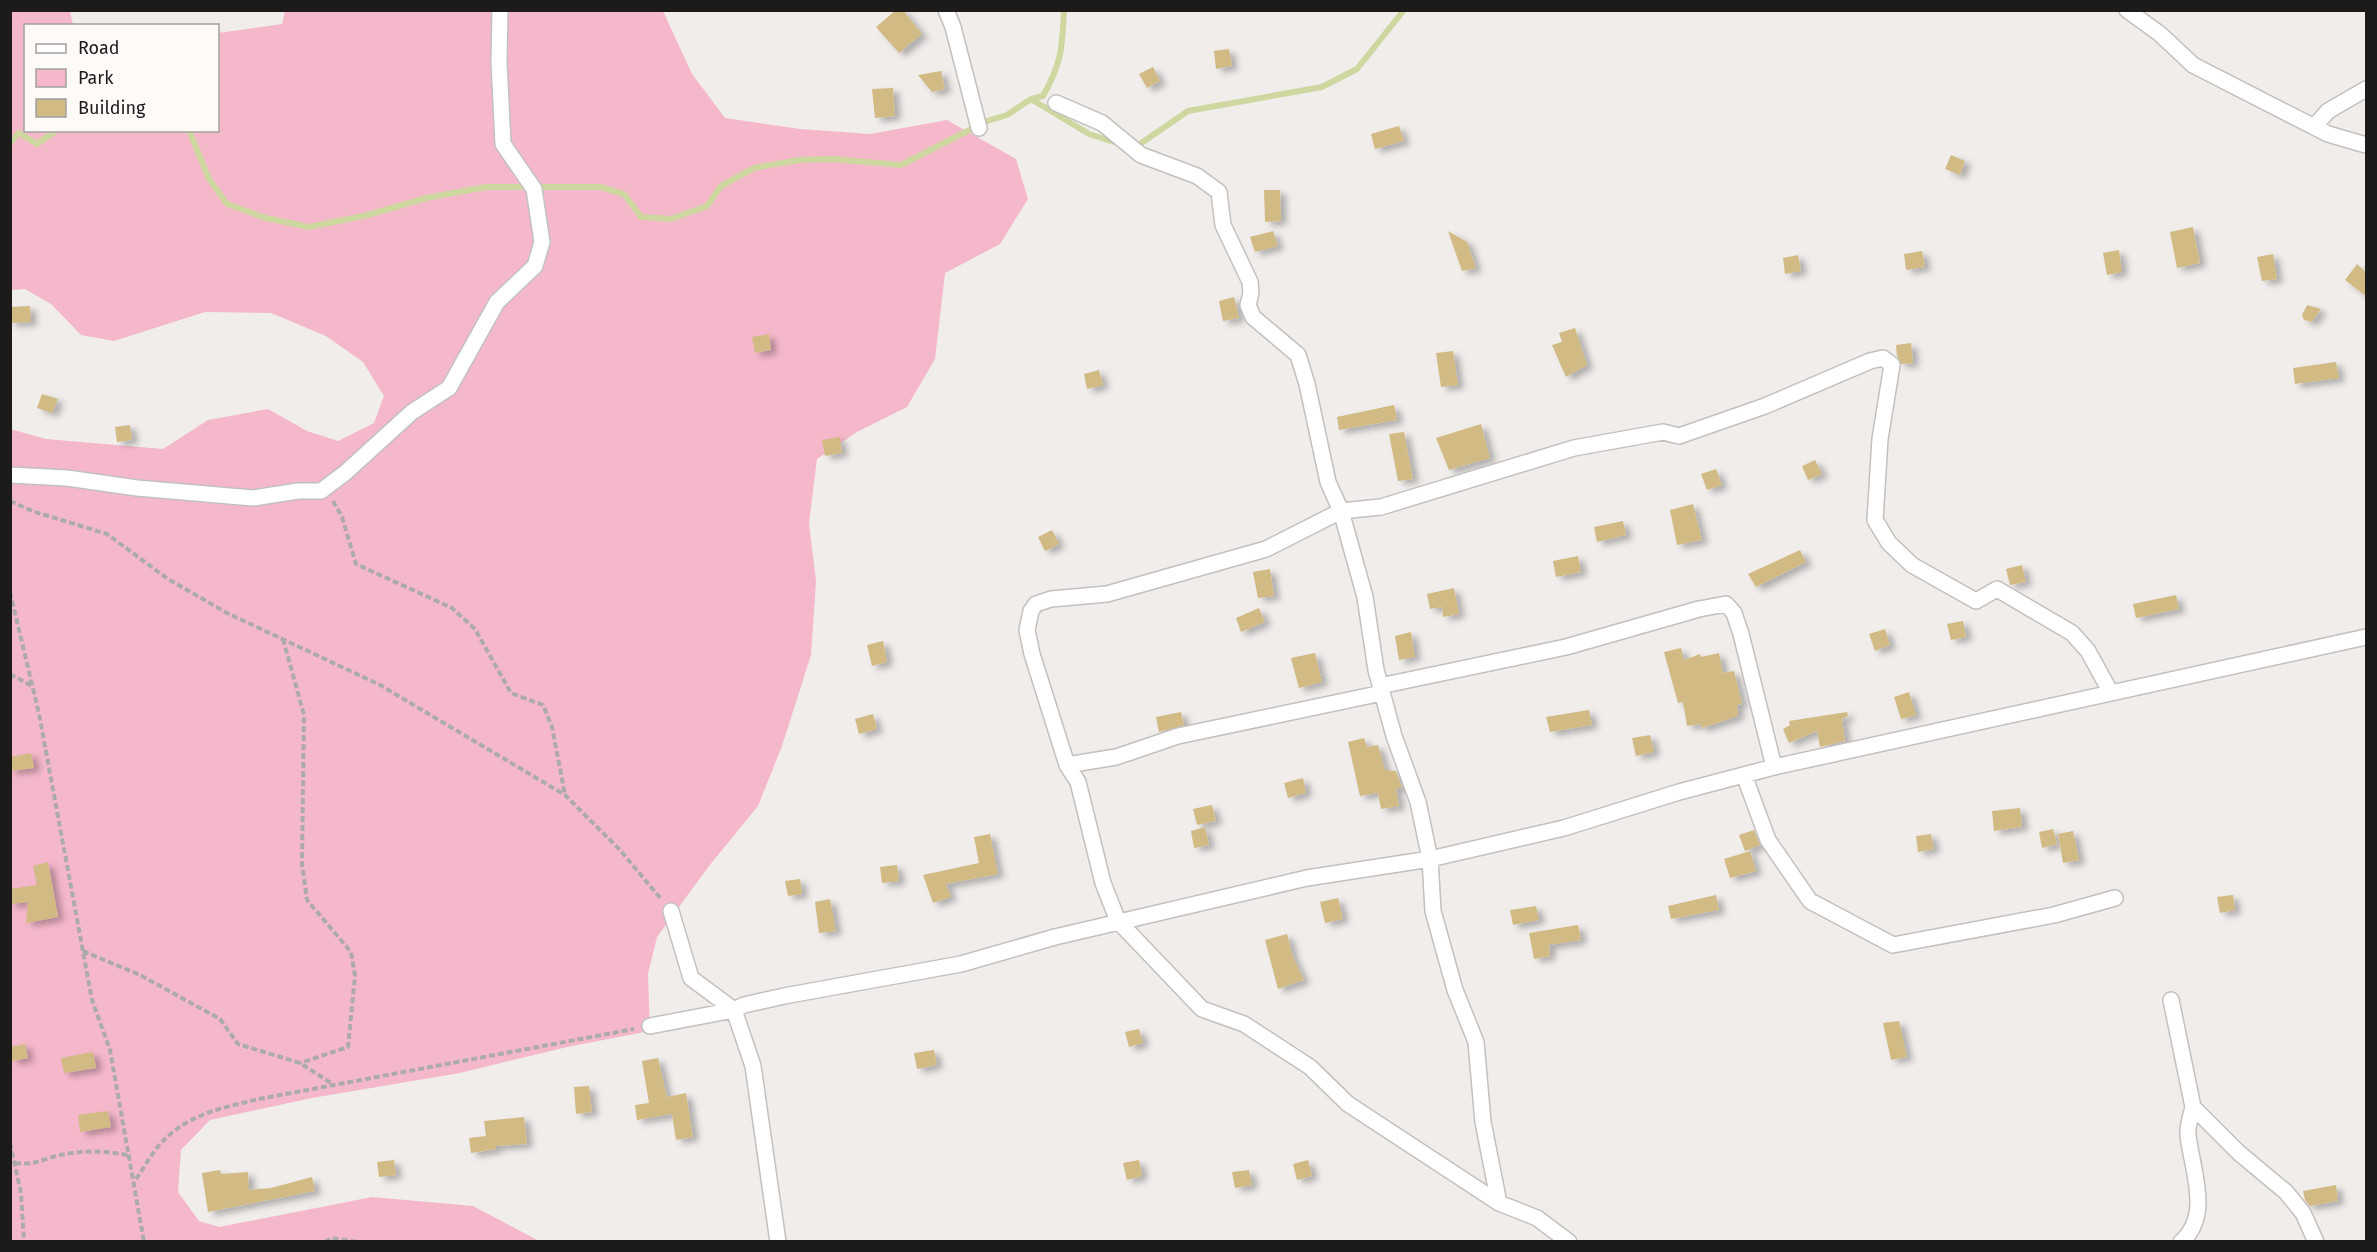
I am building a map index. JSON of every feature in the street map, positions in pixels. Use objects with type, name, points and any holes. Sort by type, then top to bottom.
[{"type":"street","points":[[10,475],[67,478],[137,488],[253,498],[321,490],[345,473],[412,412],[449,388],[497,302],[535,266],[542,242],[534,189],[503,144],[499,62],[500,10]]},
{"type":"street","points":[[946,10],[953,27],[979,128]]},
{"type":"street","points":[[2127,10],[2160,34],[2193,65],[2328,134],[2367,145]]},
{"type":"street","points":[[2314,127],[2328,111],[2367,89]]},
{"type":"street","points":[[1056,103],[1102,123],[1141,155],[1197,176],[1219,192],[1223,225],[1250,282],[1248,305],[1253,318],[1298,355],[1307,384],[1328,482],[1341,511],[1365,597],[1381,689],[1394,736],[1419,802],[1430,859],[1433,911],[1455,990],[1476,1042],[1483,1122],[1499,1203]]},
{"type":"street","points":[[1569,1242],[1537,1218],[1499,1203],[1348,1104],[1310,1067],[1244,1024],[1202,1009],[1118,921],[1103,883],[1078,782],[1067,765],[1032,654],[1027,630],[1030,611],[1036,604],[1051,599],[1107,594],[1266,549],[1341,511],[1381,507],[1574,448],[1653,433],[1679,435],[1766,406],[1870,360],[1883,358],[1892,365],[1880,439],[1875,520],[1889,543],[1912,566],[1976,601],[1997,589],[2072,633],[2088,651],[2111,693]]},
{"type":"street","points":[[1067,765],[1116,757],[1178,736],[1566,647],[1699,609],[1726,604],[1734,613],[1741,634],[1774,767]]},
{"type":"street","points":[[650,1026],[734,1010],[744,1005],[784,996],[960,964],[1118,921],[1307,878],[1430,859],[1564,828],[1679,792],[1774,767],[2367,637]]},
{"type":"street","points":[[1744,775],[1768,840],[1810,901],[1893,945],[2054,915],[2115,898]]},
{"type":"street","points":[[671,911],[691,978],[734,1010],[753,1066],[778,1242]]},
{"type":"street","points":[[2171,999],[2193,1107],[2188,1132],[2199,1214],[2190,1233],[2181,1242]]},
{"type":"street","points":[[2193,1107],[2239,1154],[2286,1192],[2303,1213],[2316,1242]]},
{"type":"path","points":[[321,490],[333,501],[342,517],[356,564],[416,589],[452,608],[475,629],[511,693],[543,705],[552,727],[565,795]]},
{"type":"path","points":[[10,501],[32,511],[107,534],[168,579],[227,613],[380,685],[565,795],[620,850],[671,911]]},
{"type":"path","points":[[10,592],[32,686],[92,1000],[110,1050],[135,1180],[144,1242]]},
{"type":"path","points":[[283,639],[304,715],[303,864],[307,900],[351,952],[355,976],[348,1047],[300,1063]]},
{"type":"path","points":[[10,674],[32,686]]},
{"type":"path","points":[[82,950],[140,975],[220,1018],[238,1044],[300,1063],[334,1086]]},
{"type":"path","points":[[135,1180],[165,1139],[189,1120],[210,1111],[260,1099],[650,1026]]},
{"type":"path","points":[[10,1143],[21,1193],[24,1242]]},
{"type":"path","points":[[15,1163],[32,1165],[55,1156],[94,1151],[130,1156]]},
{"type":"path","points":[[325,1242],[331,1238],[358,1242]]},
{"type":"green space","points":[[11,11],[70,11],[73,24],[24,24],[24,132],[219,132],[219,33],[282,24],[285,11],[663,11],[692,74],[725,118],[800,129],[870,134],[947,120],[1016,159],[1028,199],[1000,244],[945,273],[935,359],[907,407],[857,432],[817,459],[809,523],[816,581],[811,655],[782,746],[758,806],[709,866],[657,937],[648,974],[650,1031],[567,1047],[460,1073],[312,1098],[210,1120],[181,1150],[178,1192],[199,1221],[219,1227],[372,1197],[473,1206],[539,1241],[11,1241],[10,429],[46,439],[163,449],[208,420],[268,409],[307,431],[338,441],[374,423],[384,396],[363,362],[326,336],[271,313],[205,312],[114,341],[81,335],[51,304],[25,289],[11,290]]},
{"type":"building","points":[[896,10],[903,10],[922,34],[899,53],[876,27]]},
{"type":"building","points":[[1229,49],[1232,66],[1216,69],[1214,51]]},
{"type":"building","points":[[1153,67],[1160,81],[1147,88],[1139,74]]},
{"type":"building","points":[[941,71],[945,89],[932,92],[918,75]]},
{"type":"building","points":[[893,88],[895,116],[875,118],[872,89]]},
{"type":"building","points":[[1399,126],[1404,141],[1375,149],[1371,134]]},
{"type":"building","points":[[1951,155],[1965,161],[1960,175],[1945,169]]},
{"type":"building","points":[[1264,190],[1280,190],[1281,221],[1265,222]]},
{"type":"building","points":[[2193,227],[2200,263],[2177,268],[2170,232]]},
{"type":"building","points":[[1273,231],[1278,246],[1255,252],[1250,237]]},
{"type":"building","points":[[1448,231],[1467,242],[1476,268],[1462,271]]},
{"type":"building","points":[[2119,250],[2122,272],[2107,275],[2103,253]]},
{"type":"building","points":[[1922,251],[1925,267],[1906,270],[1904,254]]},
{"type":"building","points":[[2273,254],[2277,279],[2262,281],[2257,257]]},
{"type":"building","points":[[1798,255],[1801,271],[1785,274],[1783,258]]},
{"type":"building","points":[[2357,264],[2367,273],[2367,297],[2345,280]]},
{"type":"building","points":[[1234,297],[1239,318],[1223,321],[1219,301]]},
{"type":"building","points":[[2307,305],[2321,309],[2312,322],[2304,320],[2302,315]]},
{"type":"building","points":[[30,306],[31,322],[10,323],[10,307]]},
{"type":"building","points":[[1575,328],[1587,365],[1566,377],[1552,345],[1562,342],[1559,333]]},
{"type":"building","points":[[769,334],[771,350],[755,353],[752,337]]},
{"type":"building","points":[[1911,343],[1913,363],[1901,364],[1897,356],[1896,345]]},
{"type":"building","points":[[1453,351],[1458,385],[1441,387],[1436,353]]},
{"type":"building","points":[[2336,362],[2339,378],[2295,384],[2293,368]]},
{"type":"building","points":[[1099,370],[1103,385],[1087,389],[1084,374]]},
{"type":"building","points":[[42,394],[58,399],[52,413],[37,408]]},
{"type":"building","points":[[1394,405],[1397,420],[1339,430],[1337,417]]},
{"type":"building","points":[[1481,424],[1490,458],[1449,470],[1436,438]]},
{"type":"building","points":[[130,425],[132,440],[117,442],[115,427]]},
{"type":"building","points":[[1404,432],[1413,479],[1398,481],[1389,434]]},
{"type":"building","points":[[840,437],[842,453],[825,456],[822,440]]},
{"type":"building","points":[[1815,460],[1822,474],[1808,480],[1802,466]]},
{"type":"building","points":[[1716,469],[1722,485],[1707,490],[1701,474]]},
{"type":"building","points":[[1693,504],[1702,540],[1677,545],[1670,510]]},
{"type":"building","points":[[1623,521],[1626,535],[1597,542],[1594,527]]},
{"type":"building","points":[[1052,530],[1059,544],[1045,551],[1038,537]]},
{"type":"building","points":[[1800,550],[1806,562],[1756,587],[1748,574]]},
{"type":"building","points":[[1578,556],[1581,572],[1556,577],[1553,561]]},
{"type":"building","points":[[2022,565],[2026,582],[2010,585],[2006,569]]},
{"type":"building","points":[[1270,569],[1274,596],[1258,598],[1253,572]]},
{"type":"building","points":[[1454,588],[1459,614],[1443,617],[1442,607],[1430,609],[1427,594]]},
{"type":"building","points":[[2176,595],[2179,609],[2136,618],[2133,604]]},
{"type":"building","points":[[1259,608],[1265,622],[1241,632],[1236,618]]},
{"type":"building","points":[[1963,621],[1966,637],[1951,640],[1947,624]]},
{"type":"building","points":[[1885,629],[1890,645],[1875,651],[1869,634]]},
{"type":"building","points":[[1411,632],[1415,657],[1399,660],[1395,636]]},
{"type":"building","points":[[883,641],[887,662],[872,666],[867,645]]},
{"type":"building","points":[[1681,648],[1684,660],[1700,654],[1701,657],[1719,653],[1723,673],[1734,671],[1742,704],[1737,705],[1738,716],[1702,728],[1700,724],[1687,726],[1683,702],[1678,703],[1664,652]]},
{"type":"building","points":[[1315,653],[1322,682],[1299,688],[1291,658]]},
{"type":"building","points":[[1909,692],[1916,715],[1901,719],[1894,697]]},
{"type":"building","points":[[1589,710],[1592,725],[1550,732],[1546,717]]},
{"type":"building","points":[[1181,712],[1184,725],[1159,732],[1156,717]]},
{"type":"building","points":[[1847,712],[1848,716],[1842,719],[1845,741],[1820,747],[1817,731],[1789,743],[1783,729],[1790,725],[1789,721]]},
{"type":"building","points":[[873,714],[877,729],[859,734],[855,719]]},
{"type":"building","points":[[1650,735],[1654,752],[1636,756],[1632,738]]},
{"type":"building","points":[[1364,738],[1367,747],[1378,745],[1385,770],[1396,771],[1402,787],[1396,789],[1399,806],[1381,809],[1378,793],[1360,796],[1348,742]]},
{"type":"building","points":[[31,753],[34,768],[10,771],[10,757]]},
{"type":"building","points":[[1303,778],[1306,793],[1288,798],[1284,783]]},
{"type":"building","points":[[1212,805],[1216,821],[1197,825],[1193,809]]},
{"type":"building","points":[[2020,808],[2022,827],[1994,831],[1992,811]]},
{"type":"building","points":[[1205,827],[1209,845],[1194,848],[1191,831]]},
{"type":"building","points":[[2053,829],[2057,844],[2042,848],[2039,832]]},
{"type":"building","points":[[1754,830],[1760,845],[1745,851],[1739,835]]},
{"type":"building","points":[[2073,831],[2079,860],[2063,863],[2058,834]]},
{"type":"building","points":[[990,834],[998,874],[946,884],[951,897],[933,903],[923,875],[979,863],[974,837]]},
{"type":"building","points":[[1931,834],[1934,849],[1918,852],[1916,836]]},
{"type":"building","points":[[1750,851],[1756,871],[1730,878],[1724,859]]},
{"type":"building","points":[[48,862],[58,917],[26,923],[28,902],[10,904],[10,889],[37,885],[33,866]]},
{"type":"building","points":[[897,865],[899,881],[882,883],[880,867]]},
{"type":"building","points":[[800,879],[802,894],[788,896],[785,881]]},
{"type":"building","points":[[1716,895],[1719,910],[1671,919],[1668,906]]},
{"type":"building","points":[[2233,895],[2235,910],[2220,913],[2217,897]]},
{"type":"building","points":[[1338,898],[1343,919],[1325,923],[1320,902]]},
{"type":"building","points":[[830,899],[836,931],[819,933],[815,902]]},
{"type":"building","points":[[1536,906],[1539,920],[1513,925],[1510,910]]},
{"type":"building","points":[[1578,925],[1581,940],[1549,945],[1550,956],[1534,959],[1529,933]]},
{"type":"building","points":[[1287,934],[1293,957],[1304,980],[1278,989],[1265,940]]},
{"type":"building","points":[[1899,1021],[1907,1057],[1891,1060],[1883,1023]]},
{"type":"building","points":[[1139,1029],[1143,1043],[1129,1047],[1125,1032]]},
{"type":"building","points":[[25,1044],[28,1058],[12,1061],[10,1047]]},
{"type":"building","points":[[934,1050],[937,1065],[917,1069],[914,1053]]},
{"type":"building","points":[[93,1052],[96,1068],[64,1073],[61,1058]]},
{"type":"building","points":[[658,1058],[667,1097],[686,1093],[693,1137],[676,1140],[672,1114],[637,1120],[635,1105],[649,1103],[642,1061]]},
{"type":"building","points":[[589,1086],[592,1112],[576,1114],[574,1087]]},
{"type":"building","points":[[108,1111],[111,1127],[80,1132],[78,1115]]},
{"type":"building","points":[[524,1117],[527,1144],[496,1146],[496,1149],[471,1153],[469,1138],[486,1136],[484,1121]]},
{"type":"building","points":[[394,1160],[396,1175],[379,1177],[377,1162]]},
{"type":"building","points":[[1139,1160],[1142,1176],[1127,1180],[1123,1163]]},
{"type":"building","points":[[1308,1160],[1312,1176],[1297,1180],[1293,1164]]},
{"type":"building","points":[[220,1170],[221,1174],[248,1172],[249,1190],[271,1188],[312,1177],[315,1191],[208,1212],[202,1173]]},
{"type":"building","points":[[1249,1170],[1252,1185],[1235,1188],[1232,1172]]},
{"type":"building","points":[[2336,1185],[2338,1201],[2310,1206],[2305,1200],[2303,1191]]},
{"type":"waterway","points":[[190,132],[209,179],[227,204],[266,218],[309,227],[368,215],[426,198],[486,187],[600,187],[624,194],[641,217],[671,219],[707,206],[721,186],[754,168],[799,160],[832,159],[901,165],[987,121],[1007,115],[1031,99],[1043,96],[1060,55],[1064,10]]},
{"type":"waterway","points":[[1133,146],[1137,146],[1188,111],[1322,87],[1357,69],[1404,10]]},
{"type":"waterway","points":[[1031,99],[1089,134],[1123,145]]},
{"type":"waterway","points":[[10,143],[19,133],[37,144],[54,132]]}]
